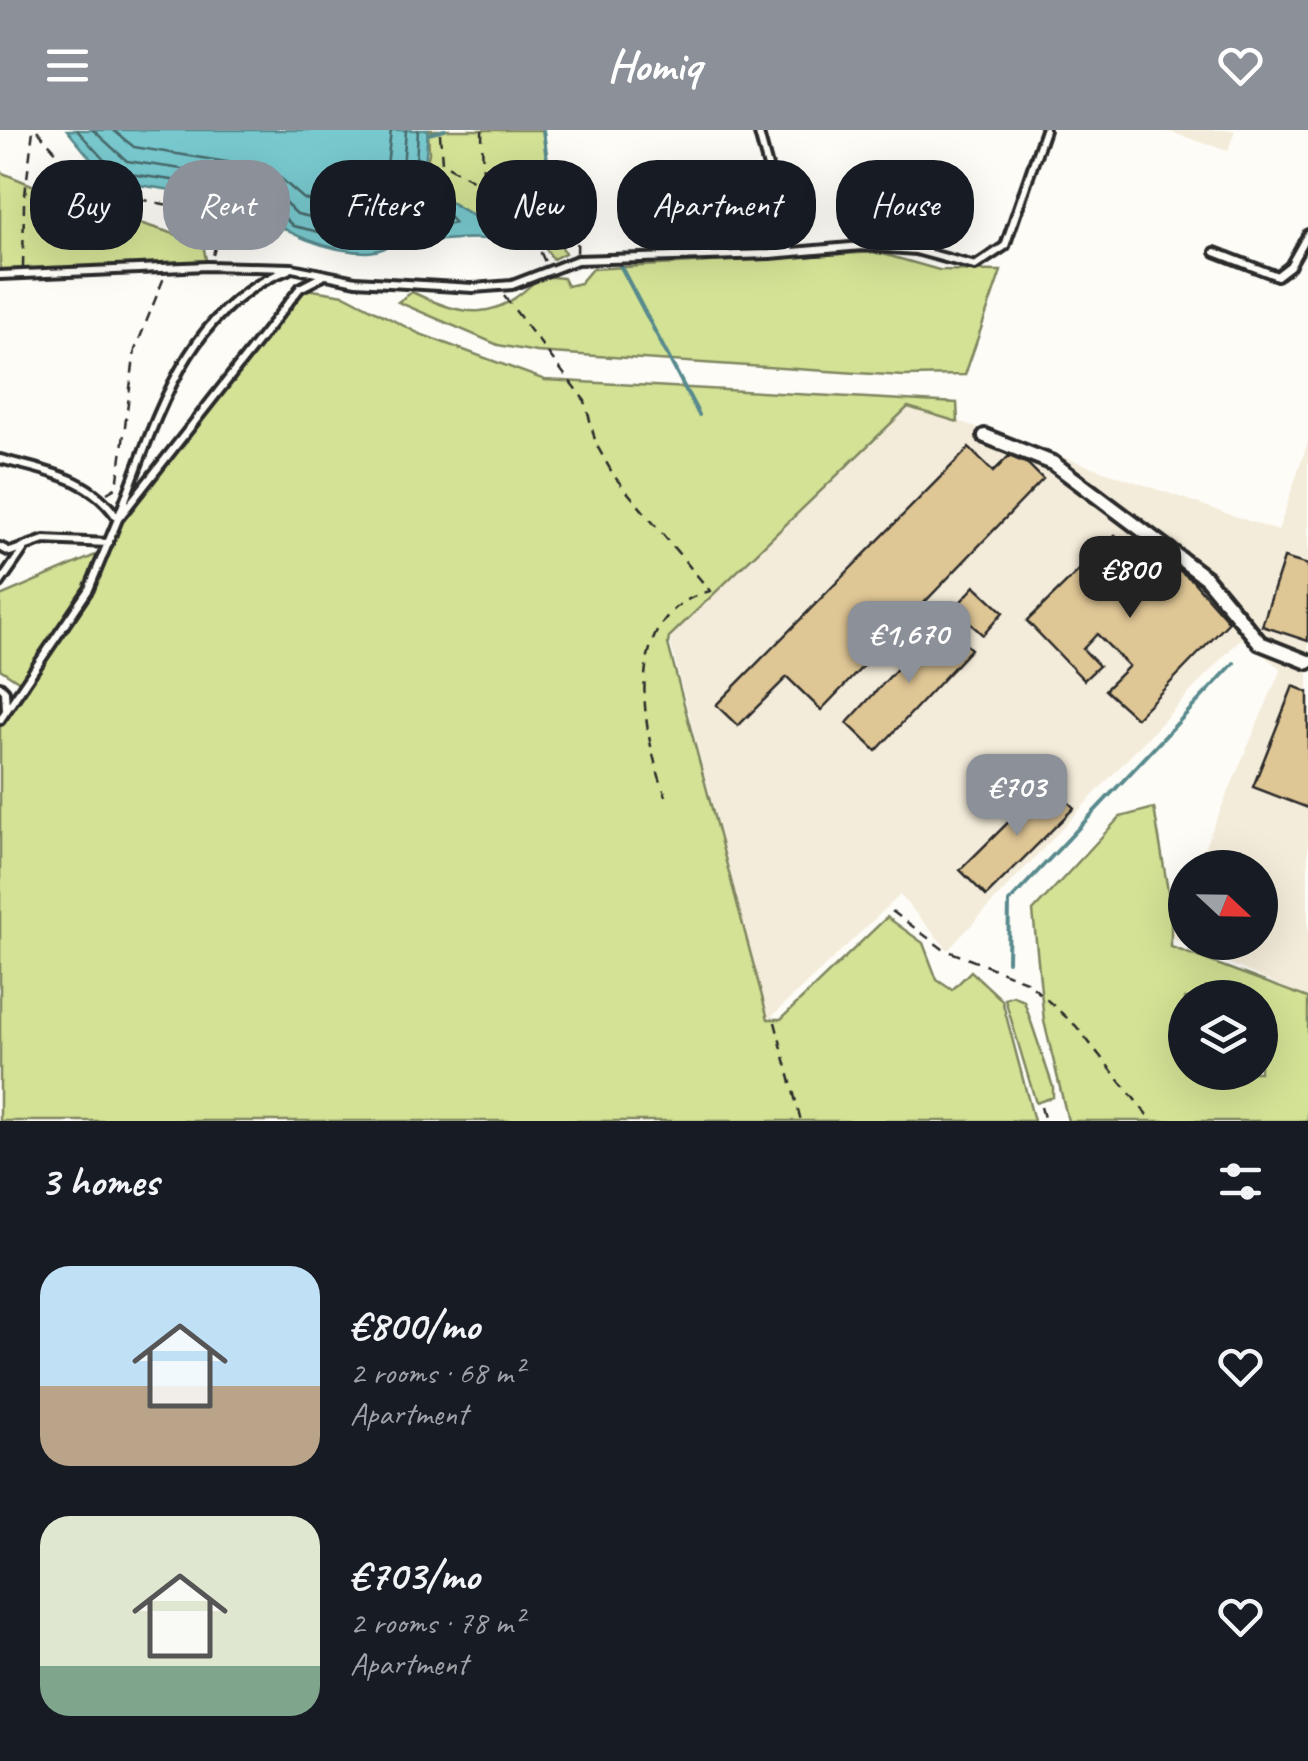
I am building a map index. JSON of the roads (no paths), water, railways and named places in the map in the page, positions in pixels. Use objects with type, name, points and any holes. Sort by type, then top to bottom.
[{"type":"street","points":[[985,436],[1053,463],[1206,578],[1260,643],[1308,662]]},
{"type":"lane","points":[[758,130],[791,252]]},
{"type":"lane","points":[[0,275],[210,266],[292,268],[432,288],[498,286],[530,279],[548,268],[577,260],[896,246],[959,263],[985,263],[1004,246],[1045,130]]},
{"type":"lane","points":[[1215,252],[1277,276],[1290,266],[1308,234]]},
{"type":"lane","points":[[0,720],[89,589],[170,389],[195,340],[237,294],[292,268]]},
{"type":"lane","points":[[118,519],[300,288],[324,275]]},
{"type":"lane","points":[[0,459],[53,473],[101,494],[118,519]]},
{"type":"lane","points":[[0,547],[10,552],[26,544],[81,539],[108,543]]},
{"type":"lane","points":[[0,583],[26,544]]},
{"type":"lane","points":[[0,686],[5,691],[6,711]]},
{"type":"water","points":[[67,130],[428,130],[425,160],[310,160],[310,240],[290,231],[290,160],[163,160],[163,189],[143,186],[143,160],[92,160]]},
{"type":"water","points":[[456,206],[476,218],[476,238],[456,239]]},
{"type":"waterway","points":[[428,134],[445,130]]},
{"type":"waterway","points":[[543,130],[547,160]]},
{"type":"waterway","points":[[620,265],[699,415]]},
{"type":"waterway","points":[[1008,961],[1009,902],[1234,663]]}]
